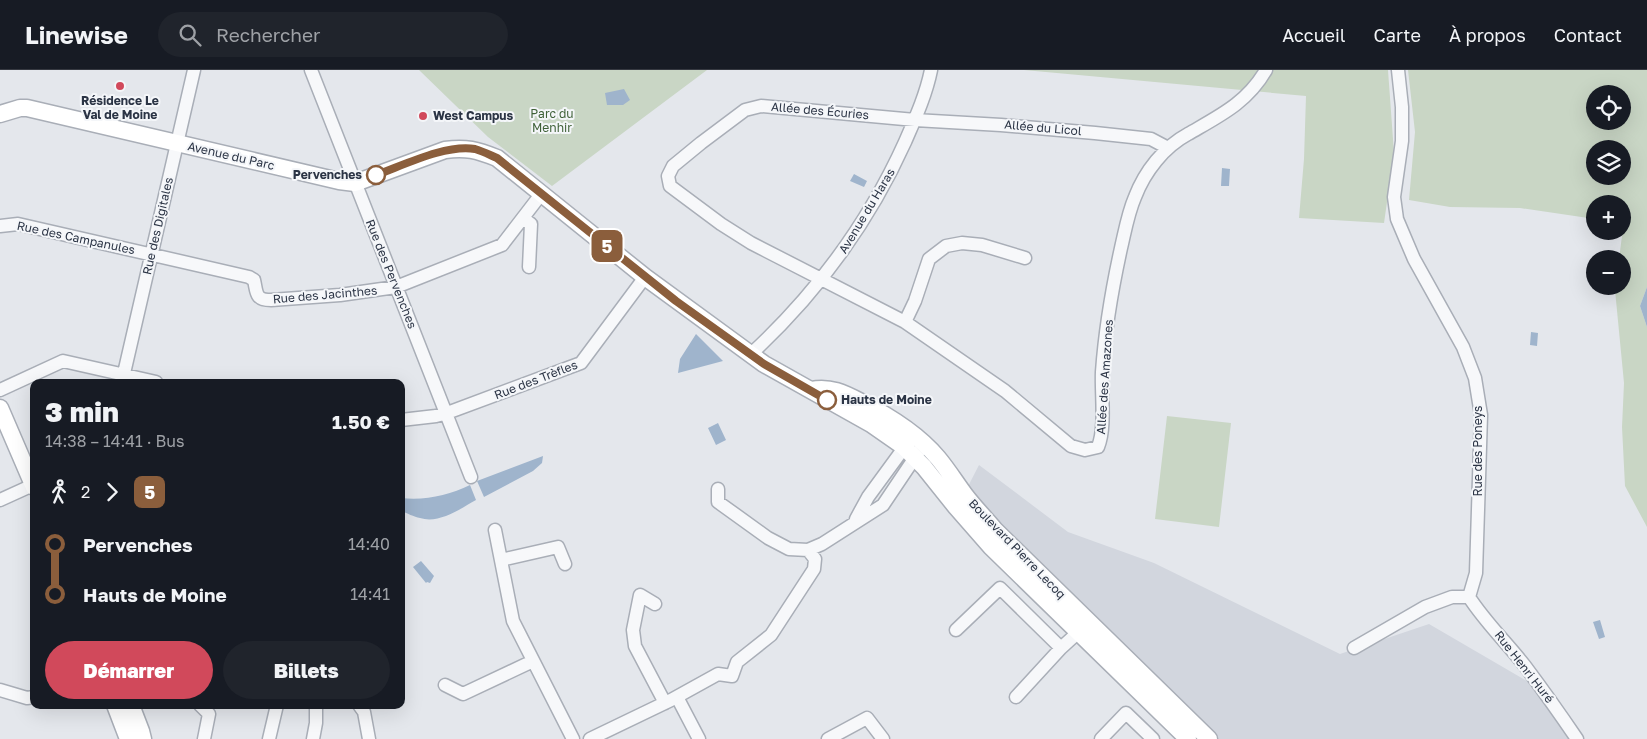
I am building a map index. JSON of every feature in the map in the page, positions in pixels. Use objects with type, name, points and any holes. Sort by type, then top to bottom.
[{"type":"street","name":"Rue des Digitales","points":[[123,379],[194,70]]},
{"type":"street","name":"Rue des Pervenches","points":[[311,70],[472,478]]},
{"type":"street","name":"Avenue du Haras","points":[[751,354],[789,316],[840,256],[865,218],[896,163],[915,120],[931,70]]},
{"type":"street","name":"Allée des Amazones","points":[[821,278],[905,322],[1005,391],[1070,446],[1086,450],[1098,447],[1102,437],[1102,374],[1108,318],[1128,219],[1135,197],[1155,162],[1168,148],[1244,99],[1260,81],[1266,70]]},
{"type":"street","name":"Rue des Poneys","points":[[1398,70],[1402,107],[1402,141],[1394,197],[1397,219],[1414,259],[1462,347],[1475,378],[1481,415],[1476,572],[1469,597]]},
{"type":"street","name":"Allée des Écuries","points":[[821,278],[751,243],[697,207],[670,186],[668,176],[673,166],[745,110],[761,106],[915,120]]},
{"type":"street","name":"Avenue du Parc","points":[[0,114],[20,108],[27,108],[339,181],[355,183],[444,150],[458,148],[475,149],[497,158],[645,277],[751,354]]},
{"type":"street","name":"Allée du Licol","points":[[915,120],[1002,125],[1151,139],[1168,148]]},
{"type":"street","points":[[396,287],[502,245],[542,193]]},
{"type":"street","points":[[523,218],[531,224],[529,267]]},
{"type":"street","name":"Rue des Campanules","points":[[0,226],[18,224],[152,255]]},
{"type":"street","points":[[905,322],[915,301],[929,259],[946,246],[962,243],[982,245],[1025,258]]},
{"type":"street","name":"Rue des Jacinthes","points":[[152,255],[249,277],[254,280],[257,296],[262,300],[340,295],[396,287]]},
{"type":"street","name":"Rue des Trèfles","points":[[405,420],[447,413],[581,363],[645,277]]},
{"type":"street","name":"Boulevard Pierre Lecoq","points":[[751,354],[783,376],[938,458],[966,496],[995,530],[1188,739]]},
{"type":"street","points":[[0,390],[63,361],[123,379]]},
{"type":"street","points":[[0,408],[30,479]]},
{"type":"street","points":[[718,489],[718,502],[768,538],[789,550],[808,550],[822,544],[854,523],[868,497],[914,446]]},
{"type":"street","points":[[0,500],[30,487]]},
{"type":"street","points":[[496,530],[513,621],[573,739]]},
{"type":"street","points":[[501,560],[558,547],[565,564]]},
{"type":"street","points":[[590,739],[677,697],[718,674],[732,676],[737,662],[771,635],[814,569],[815,559],[808,550]]},
{"type":"street","points":[[956,630],[1000,588],[1061,648]]},
{"type":"street","points":[[655,604],[640,595],[633,630],[635,646],[665,703]]},
{"type":"street","points":[[1354,648],[1425,607],[1452,597],[1469,597]]},
{"type":"street","name":"Rue Henri Huré","points":[[1469,597],[1479,612],[1525,667],[1577,739]]},
{"type":"street","points":[[1016,697],[1083,627]]},
{"type":"street","name":"Boulevard Pierre Lecoq","points":[[1083,627],[1209,739]]},
{"type":"street","points":[[445,684],[463,694],[533,661]]},
{"type":"street","points":[[0,690],[30,698]]},
{"type":"street","points":[[677,697],[699,739]]},
{"type":"street","points":[[117,709],[128,739]]},
{"type":"street","points":[[132,709],[143,739]]},
{"type":"street","points":[[204,709],[209,714],[204,739]]},
{"type":"street","points":[[270,739],[275,709]]},
{"type":"street","points":[[313,739],[316,709]]},
{"type":"street","points":[[362,709],[369,739]]},
{"type":"street","points":[[1101,739],[1126,713],[1153,739]]},
{"type":"street","points":[[828,739],[867,718],[883,739]]},
{"type":"shaded area","points":[[979,465],[1068,532],[1154,563],[1340,654],[1429,624],[1551,695],[1575,739],[1199,739],[959,504]]},
{"type":"green space","name":"Parc du Menhir","points":[[419,70],[707,70],[552,186],[488,137]]},
{"type":"green space","points":[[1024,70],[1388,70],[1394,153],[1384,223],[1299,218],[1304,159],[1306,96]]},
{"type":"green space","points":[[1408,70],[1647,70],[1647,287],[1640,306],[1647,327],[1647,527],[1625,486],[1622,427],[1624,383],[1615,295],[1631,295],[1631,250],[1620,250],[1621,240],[1631,240],[1631,195],[1586,195],[1586,218],[1520,208],[1450,207],[1409,200],[1415,132]]},
{"type":"green space","points":[[1167,416],[1231,423],[1219,527],[1155,519]]},
{"type":"water","points":[[624,89],[630,100],[623,105],[607,105],[605,93]]},
{"type":"water","points":[[1222,168],[1230,169],[1229,186],[1221,186]]},
{"type":"water","points":[[854,174],[867,181],[864,187],[850,181]]},
{"type":"water","points":[[1647,287],[1647,327],[1640,306]]},
{"type":"water","points":[[1531,332],[1538,333],[1537,346],[1530,345]]},
{"type":"water","points":[[696,334],[723,361],[678,373],[680,359]]},
{"type":"water","points":[[718,423],[726,440],[716,445],[708,428]]},
{"type":"water","points":[[543,456],[542,463],[533,471],[484,497],[477,481]]},
{"type":"water","points":[[470,485],[476,500],[449,515],[435,519],[415,517],[405,513],[405,498],[419,499],[454,492]]},
{"type":"water","points":[[421,561],[434,576],[430,583],[426,583],[413,567]]},
{"type":"water","points":[[1600,620],[1605,637],[1599,639],[1593,622]]},
{"type":"bus line","name":"5","points":[[376,175],[444,150],[458,148],[475,149],[497,158],[676,301],[764,364],[827,400]]},
{"type":"place","name":"Résidence Le Val de Moine","points":[[120,86]]},
{"type":"place","name":"West Campus","points":[[423,116]]},
{"type":"place","name":"Pervenches","points":[[376,175]]},
{"type":"place","name":"Hauts de Moine","points":[[827,400]]}]
